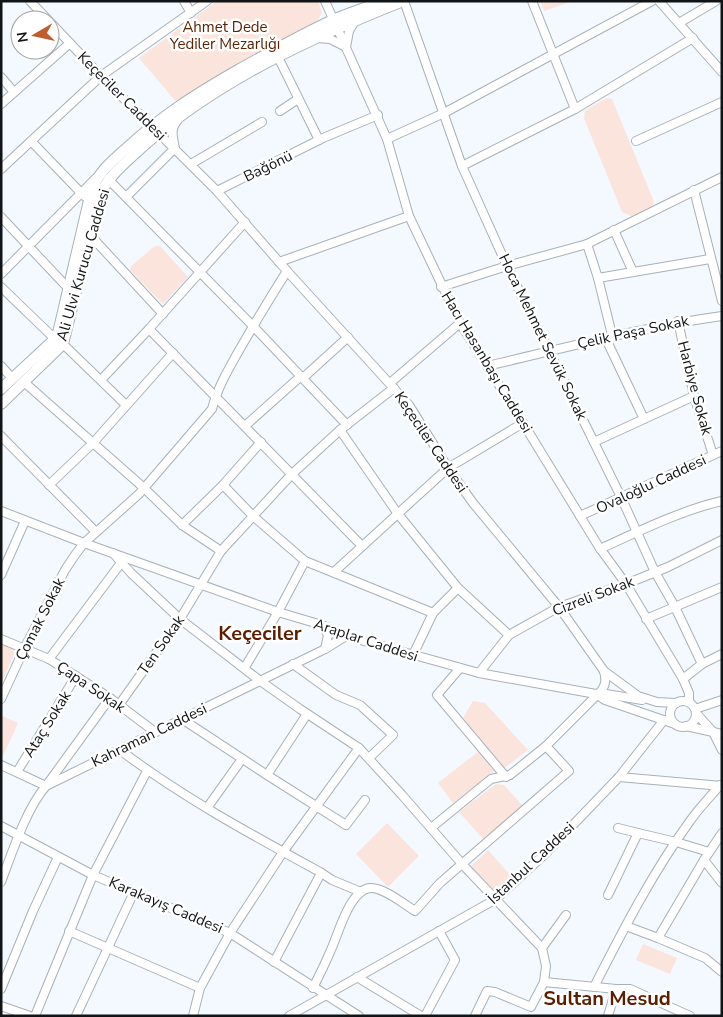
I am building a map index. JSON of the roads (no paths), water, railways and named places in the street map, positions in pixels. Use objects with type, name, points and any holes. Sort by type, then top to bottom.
[{"type":"main road","name":"Ali Ulvi Kurucu Caddesi","points":[[1,404],[24,382],[58,341],[68,288],[94,182],[118,168],[155,129],[187,100],[283,45],[335,24],[383,1]]},
{"type":"main road","name":"Ali Ulvi Kurucu Caddesi","points":[[155,129],[278,57],[315,38],[335,24],[355,20],[403,1]]},
{"type":"main road","name":"Ali Ulvi Kurucu Caddesi","points":[[1,389],[58,341],[64,340],[105,176]]},
{"type":"street","points":[[33,4],[44,1]]},
{"type":"street","points":[[184,1],[191,13]]},
{"type":"street","points":[[1,169],[101,76],[207,1]]},
{"type":"street","name":"Hacı Hasanbaşı Caddesi","points":[[325,1],[378,115],[387,139],[409,216],[441,287],[460,323],[600,549],[626,584],[683,679],[689,693],[689,702]]},
{"type":"street","name":"Hoca Mehmet Sevük Sokak","points":[[403,1],[462,166],[507,266],[621,497],[655,572],[675,607],[702,664]]},
{"type":"street","points":[[532,1],[575,109]]},
{"type":"street","points":[[387,139],[444,113],[652,1]]},
{"type":"street","points":[[659,1],[722,72]]},
{"type":"street","points":[[679,23],[716,1]]},
{"type":"street","points":[[315,38],[330,39],[346,46],[349,31],[355,20]]},
{"type":"street","name":"Keçeciler Caddesi","points":[[60,33],[217,191],[409,405],[448,468],[478,509],[559,607],[604,671],[638,696],[657,702],[676,703]]},
{"type":"street","points":[[462,166],[575,109],[693,38]]},
{"type":"street","points":[[1,104],[70,43]]},
{"type":"street","points":[[278,57],[319,140]]},
{"type":"street","points":[[1,76],[14,92]]},
{"type":"street","points":[[280,112],[298,99]]},
{"type":"street","points":[[636,141],[722,102]]},
{"type":"street","name":"Keçeciler Caddesi","points":[[175,148],[172,136],[173,126],[182,114]]},
{"type":"street","name":"Bağönü","points":[[217,191],[319,140],[378,115]]},
{"type":"street","points":[[190,164],[262,122]]},
{"type":"street","points":[[32,141],[89,201]]},
{"type":"street","points":[[126,197],[175,148]]},
{"type":"street","points":[[1,274],[81,193],[105,176],[201,272],[347,425]]},
{"type":"street","points":[[441,287],[586,244],[722,177]]},
{"type":"street","points":[[694,190],[722,301]]},
{"type":"street","points":[[279,262],[409,216]]},
{"type":"street","points":[[1,217],[68,288]]},
{"type":"street","points":[[102,380],[245,222]]},
{"type":"street","points":[[614,230],[633,272]]},
{"type":"street","points":[[89,234],[163,314]]},
{"type":"street","points":[[586,244],[598,278],[609,336],[644,419]]},
{"type":"street","points":[[598,278],[710,258]]},
{"type":"street","name":"Çomak Sokak","points":[[1,699],[24,648],[65,570],[84,543],[144,488],[212,409],[215,396],[253,326],[287,271]]},
{"type":"street","points":[[1,287],[102,380],[126,405]]},
{"type":"street","name":"Çelik Paşa Sokak","points":[[487,366],[678,321],[721,318]]},
{"type":"street","name":"Harbiye Sokak","points":[[678,321],[694,396],[713,455]]},
{"type":"street","name":"Ten Sokak","points":[[119,705],[180,619],[221,551],[290,475],[392,386],[460,323]]},
{"type":"street","points":[[149,329],[261,442],[290,475],[362,546]]},
{"type":"street","points":[[245,426],[348,337]]},
{"type":"street","points":[[49,485],[92,443],[173,353]]},
{"type":"street","points":[[1,366],[12,378]]},
{"type":"street","points":[[24,382],[144,488],[182,525],[221,551]]},
{"type":"street","points":[[594,442],[694,396]]},
{"type":"street","points":[[334,572],[448,468],[523,423]]},
{"type":"street","points":[[340,430],[398,514],[458,588],[509,635]]},
{"type":"street","points":[[1,436],[96,532]]},
{"type":"street","points":[[182,525],[223,485],[261,442]]},
{"type":"street","name":"Ovaloğlu Caddesi","points":[[580,516],[722,451]]},
{"type":"street","points":[[223,485],[254,516],[305,561],[434,613]]},
{"type":"street","points":[[600,549],[637,532],[706,505],[722,501]]},
{"type":"street","name":"Araplar Caddesi","points":[[1,511],[84,543],[278,612],[322,625],[346,636],[460,668],[596,694],[657,702]]},
{"type":"street","points":[[1,575],[26,521]]},
{"type":"street","name":"Cizreli Sokak","points":[[479,672],[509,635],[559,607],[626,584],[722,540]]},
{"type":"street","points":[[113,553],[121,563],[180,619],[245,667],[259,680],[359,748],[463,865],[542,948],[546,966],[544,982],[526,1016]]},
{"type":"street","points":[[245,667],[278,612],[305,561]]},
{"type":"street","points":[[49,659],[121,563]]},
{"type":"street","points":[[646,619],[722,587]]},
{"type":"street","points":[[414,655],[434,613],[458,588]]},
{"type":"street","points":[[322,625],[328,635],[324,649]]},
{"type":"street","name":"Kahraman Caddesi","points":[[46,786],[324,649],[346,636]]},
{"type":"street","name":"Çapa Sokak","points":[[1,638],[49,659],[110,698],[155,732]]},
{"type":"street","points":[[683,679],[702,664],[722,654]]},
{"type":"street","points":[[293,664],[336,695],[360,705],[393,735],[369,758]]},
{"type":"street","points":[[460,668],[437,695],[506,777]]},
{"type":"street","points":[[430,828],[491,779],[506,777],[546,746],[605,686],[604,671]]},
{"type":"street","points":[[604,671],[622,697],[644,713]]},
{"type":"street","name":"Ataç Sokak","points":[[17,772],[76,676]]},
{"type":"street","name":"Araplar Caddesi","points":[[596,694],[605,700],[675,724]]},
{"type":"street","points":[[1,882],[19,836],[38,796],[110,698]]},
{"type":"street","points":[[695,711],[722,700]]},
{"type":"street","points":[[722,734],[713,732],[686,726],[679,726],[675,724],[670,713],[673,706],[680,701],[689,702],[713,732],[722,750]]},
{"type":"street","points":[[686,726],[693,721],[695,711]]},
{"type":"street","points":[[266,775],[307,714]]},
{"type":"street","points":[[182,719],[346,825],[365,800]]},
{"type":"street","name":"İstanbul Caddesi","points":[[289,1016],[496,899],[546,853],[619,777],[664,720]]},
{"type":"street","points":[[313,988],[347,911],[360,892],[372,888],[389,894],[414,911],[440,883],[569,771],[546,746]]},
{"type":"street","points":[[192,1016],[200,988],[230,933],[283,852],[359,748]]},
{"type":"street","points":[[120,750],[147,771],[208,808],[332,880],[360,892]]},
{"type":"street","points":[[208,808],[242,759]]},
{"type":"street","points":[[1,765],[46,786]]},
{"type":"street","points":[[35,1016],[93,875],[147,771]]},
{"type":"street","points":[[619,777],[721,785]]},
{"type":"street","points":[[594,987],[656,873],[690,820],[721,785]]},
{"type":"street","name":"Karakayış Caddesi","points":[[1,826],[93,875],[230,933],[359,1016]]},
{"type":"street","points":[[618,828],[709,852]]},
{"type":"street","points":[[658,938],[722,832]]},
{"type":"street","points":[[608,895],[638,833]]},
{"type":"street","points":[[1,989],[58,856]]},
{"type":"street","points":[[704,860],[722,883]]},
{"type":"street","points":[[274,962],[321,873]]},
{"type":"street","points":[[76,1016],[134,892]]},
{"type":"street","points":[[542,948],[566,915]]},
{"type":"street","points":[[626,926],[705,958],[722,972]]},
{"type":"street","points":[[69,931],[200,988]]},
{"type":"street","points":[[425,1016],[456,960],[439,931]]},
{"type":"street","points":[[1,966],[10,969]]},
{"type":"street","points":[[357,977],[421,1016]]},
{"type":"street","points":[[544,982],[630,989],[690,1016]]},
{"type":"street","points":[[608,1016],[616,989]]},
{"type":"street","points":[[475,1016],[487,991],[495,992],[530,1007]]},
{"type":"street","points":[[1,1006],[30,1016]]},
{"type":"district","name":"Keçeciler","points":[[260,633]]},
{"type":"district","name":"Sultan Mesud","points":[[607,998]]},
{"type":"park label","name":"Ahmet Dede Yediler Mezarlığı","points":[[225,36]]}]
